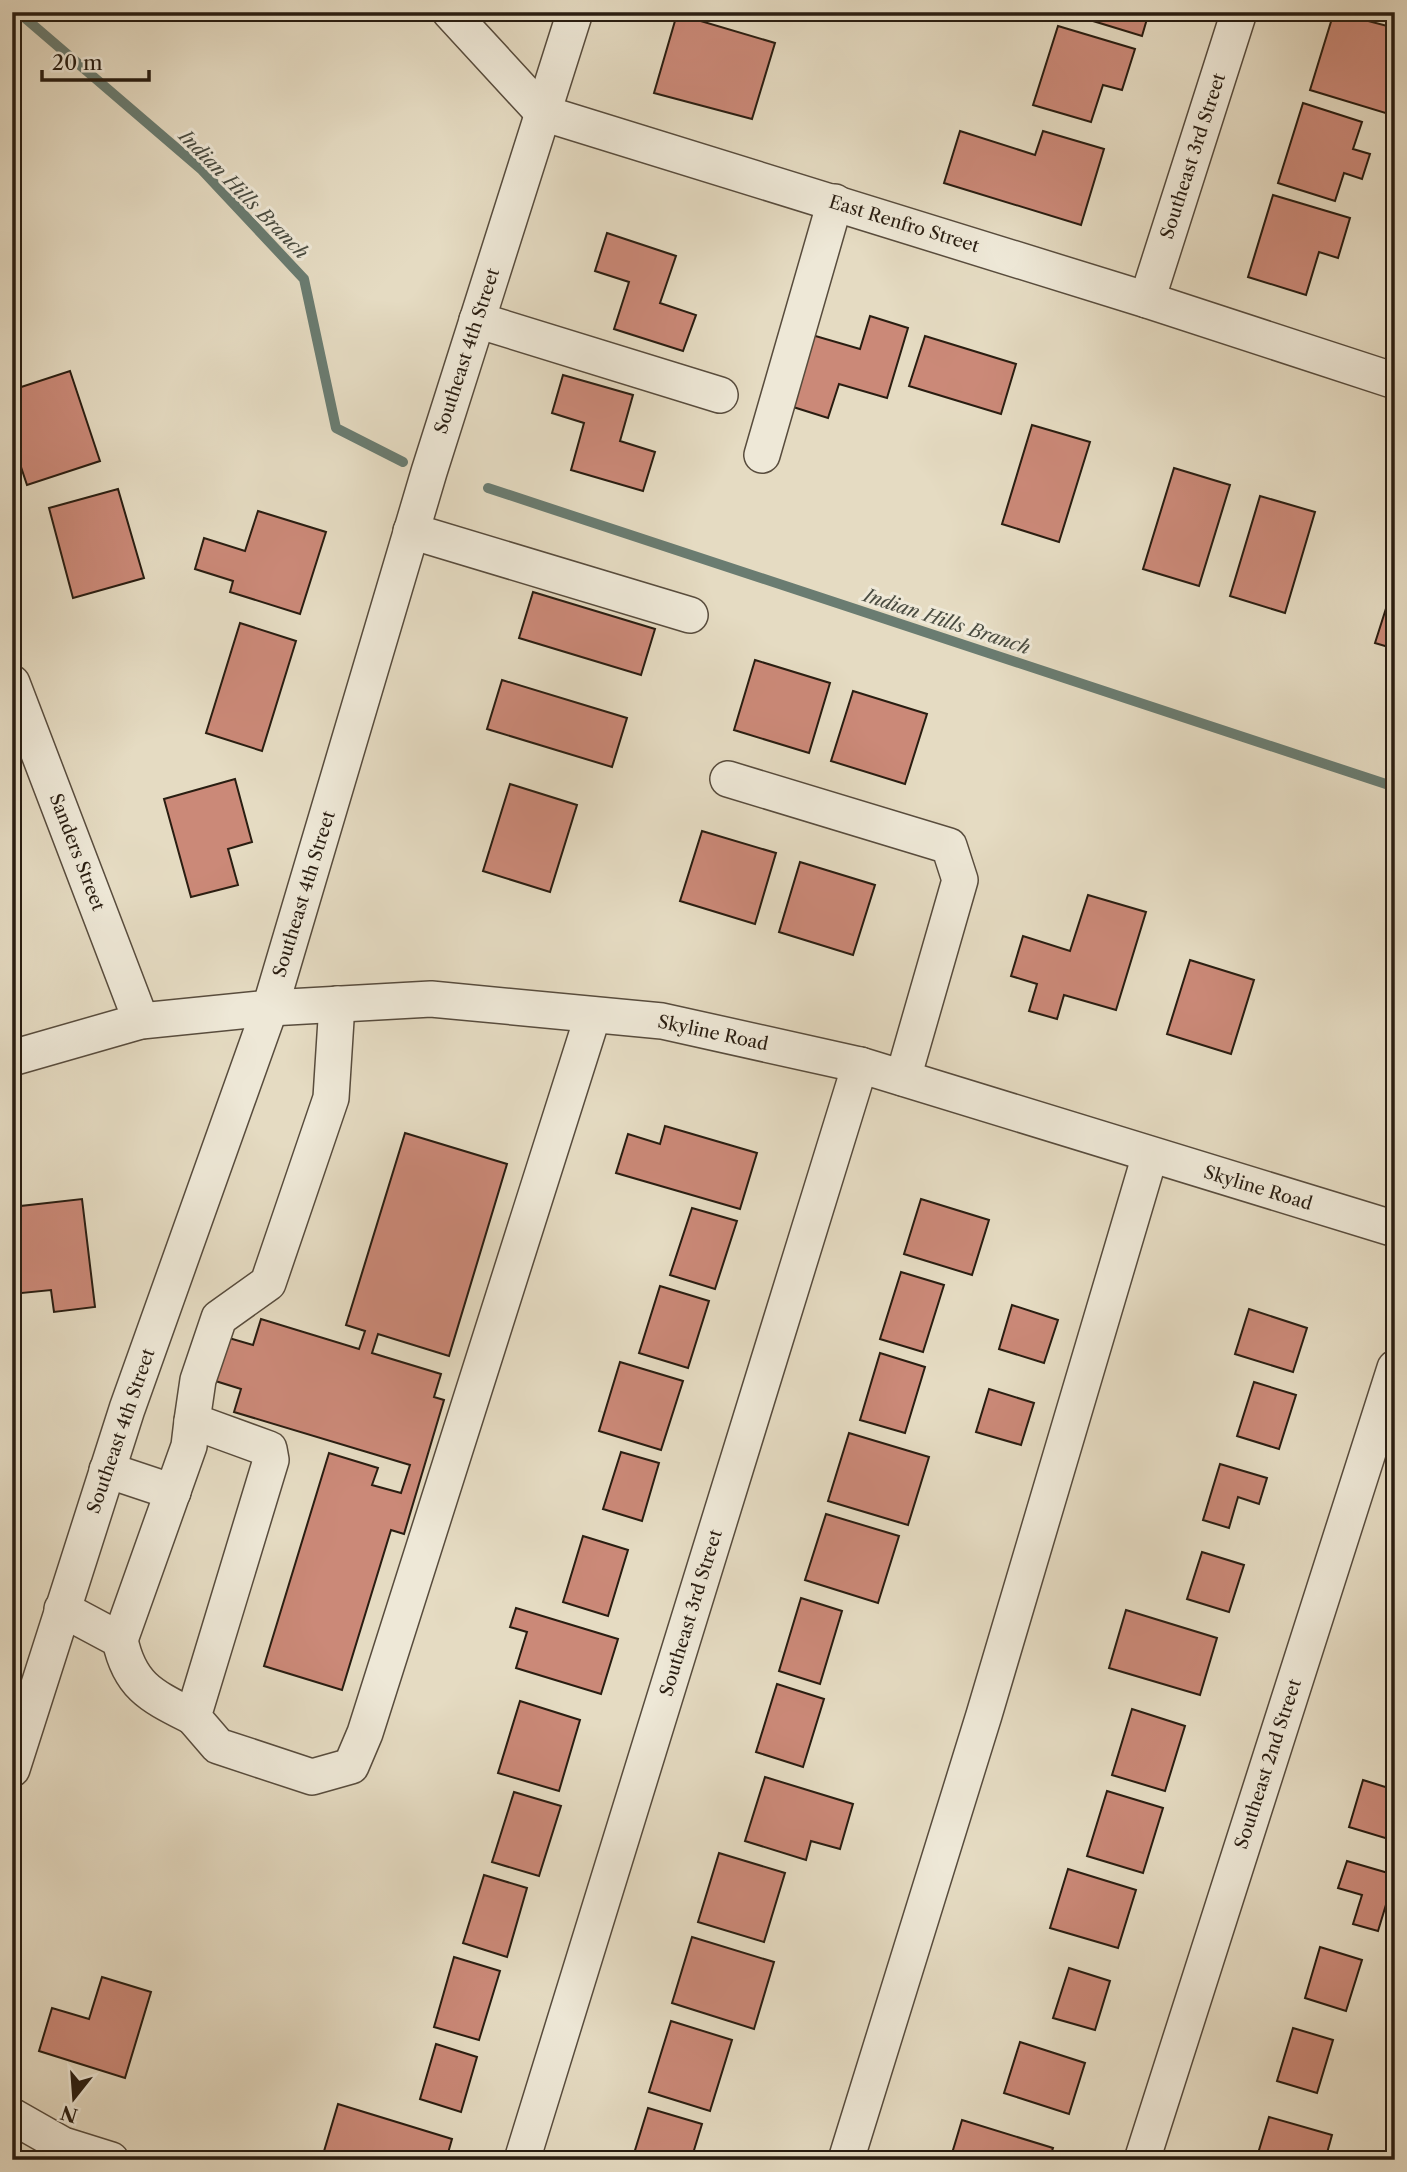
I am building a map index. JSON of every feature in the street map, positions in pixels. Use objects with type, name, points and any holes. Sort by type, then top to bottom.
[{"type":"street","points":[[450,12],[543,113]]},
{"type":"street","name":"Southeast 4th Street","points":[[12,1769],[107,1470],[270,1008],[411,531],[575,12]]},
{"type":"street","name":"Southeast 3rd Street","points":[[1147,300],[1239,12]]},
{"type":"street","name":"East Renfro Street","points":[[543,113],[1147,300],[1395,381]]},
{"type":"street","points":[[762,455],[835,202]]},
{"type":"street","points":[[477,320],[720,395]]},
{"type":"street","points":[[411,531],[691,615]]},
{"type":"street","name":"Sanders Street","points":[[12,683],[141,1021]]},
{"type":"street","points":[[728,779],[949,846],[960,880],[903,1078]]},
{"type":"street","name":"Skyline Road","points":[[12,1058],[141,1021],[337,1004],[431,999],[662,1021],[860,1065],[1395,1229]]},
{"type":"street","points":[[337,1004],[331,1098],[268,1283],[219,1318],[198,1380],[189,1447],[120,1640],[126,1665],[147,1693],[192,1717],[218,1746],[312,1777],[351,1766],[370,1720],[593,1015]]},
{"type":"street","name":"Southeast 3rd Street","points":[[522,2160],[860,1065]]},
{"type":"street","points":[[846,2160],[984,1716],[1150,1155]]},
{"type":"street","name":"Southeast 2nd Street","points":[[1142,2160],[1395,1368]]},
{"type":"street","points":[[192,1421],[269,1449],[271,1460],[192,1717]]},
{"type":"street","points":[[107,1470],[173,1492]]},
{"type":"street","points":[[62,1609],[120,1640]]},
{"type":"street","points":[[12,2116],[63,2145],[111,2160]]},
{"type":"building","points":[[1082,12],[1149,12],[1142,36],[1080,17]]},
{"type":"building","points":[[1334,12],[1395,28],[1392,115],[1310,90]]},
{"type":"building","points":[[677,14],[775,43],[752,119],[654,93]]},
{"type":"building","points":[[1058,26],[1135,49],[1122,90],[1103,85],[1091,122],[1033,105]]},
{"type":"building","points":[[1303,103],[1362,122],[1353,149],[1370,154],[1362,179],[1344,173],[1335,201],[1278,183]]},
{"type":"building","points":[[960,131],[1035,155],[1043,131],[1104,149],[1081,225],[944,183]]},
{"type":"building","points":[[1273,195],[1350,218],[1338,258],[1319,252],[1306,295],[1248,277]]},
{"type":"building","points":[[607,233],[676,256],[660,303],[696,315],[683,351],[614,329],[629,282],[595,271]]},
{"type":"building","points":[[1395,268],[1395,290],[1389,288]]},
{"type":"building","points":[[870,316],[908,328],[887,398],[839,384],[828,418],[790,406],[812,335],[860,349]]},
{"type":"building","points":[[925,336],[1016,364],[1001,414],[909,386]]},
{"type":"building","points":[[70,371],[100,461],[27,485],[12,440],[12,390]]},
{"type":"building","points":[[563,375],[633,395],[620,441],[655,452],[643,491],[571,470],[584,423],[552,413]]},
{"type":"building","points":[[1032,425],[1090,442],[1059,542],[1002,524]]},
{"type":"building","points":[[1174,468],[1230,485],[1199,586],[1143,569]]},
{"type":"building","points":[[118,489],[144,578],[73,598],[49,508]]},
{"type":"building","points":[[1260,496],[1315,512],[1285,613],[1230,596]]},
{"type":"building","points":[[258,511],[326,532],[300,614],[230,592],[233,581],[195,569],[204,538],[245,551]]},
{"type":"building","points":[[1395,580],[1395,649],[1375,643]]},
{"type":"building","points":[[533,592],[655,629],[641,675],[519,638]]},
{"type":"building","points":[[240,623],[296,641],[262,751],[206,733]]},
{"type":"building","points":[[755,660],[830,683],[809,753],[734,730]]},
{"type":"building","points":[[502,680],[627,718],[612,767],[487,729]]},
{"type":"building","points":[[853,691],[927,714],[905,784],[831,761]]},
{"type":"building","points":[[235,779],[252,842],[228,849],[238,885],[191,897],[164,799]]},
{"type":"building","points":[[510,784],[577,805],[550,892],[483,871]]},
{"type":"building","points":[[702,831],[776,853],[755,924],[680,901]]},
{"type":"building","points":[[800,862],[875,885],[853,955],[779,932]]},
{"type":"building","points":[[1088,895],[1146,912],[1116,1010],[1064,995],[1057,1019],[1029,1011],[1037,984],[1011,976],[1023,936],[1070,951]]},
{"type":"building","points":[[1190,960],[1254,980],[1231,1054],[1167,1034]]},
{"type":"building","points":[[665,1126],[757,1153],[740,1209],[616,1173],[628,1134],[660,1144]]},
{"type":"building","points":[[405,1133],[507,1164],[449,1356],[378,1334],[372,1353],[441,1374],[434,1397],[444,1400],[404,1534],[391,1530],[342,1690],[264,1666],[329,1453],[378,1468],[372,1485],[401,1493],[410,1465],[234,1412],[241,1389],[209,1379],[222,1336],[253,1345],[261,1319],[359,1349],[365,1331],[346,1325]]},
{"type":"building","points":[[82,1199],[95,1307],[54,1312],[51,1290],[12,1294],[12,1207]]},
{"type":"building","points":[[921,1199],[989,1220],[972,1275],[904,1254]]},
{"type":"building","points":[[692,1208],[737,1221],[715,1289],[670,1275]]},
{"type":"building","points":[[901,1272],[944,1285],[923,1352],[880,1339]]},
{"type":"building","points":[[660,1286],[709,1301],[688,1368],[639,1353]]},
{"type":"building","points":[[1012,1305],[1058,1320],[1044,1363],[999,1349]]},
{"type":"building","points":[[1249,1309],[1307,1328],[1293,1372],[1235,1354]]},
{"type":"building","points":[[880,1353],[925,1367],[905,1433],[860,1420]]},
{"type":"building","points":[[620,1362],[683,1381],[661,1450],[599,1431]]},
{"type":"building","points":[[1254,1382],[1296,1395],[1279,1449],[1237,1436]]},
{"type":"building","points":[[989,1389],[1034,1403],[1021,1445],[976,1432]]},
{"type":"building","points":[[849,1433],[929,1457],[908,1525],[828,1501]]},
{"type":"building","points":[[621,1452],[659,1463],[642,1521],[603,1509]]},
{"type":"building","points":[[1220,1464],[1267,1478],[1259,1504],[1238,1497],[1229,1528],[1203,1520]]},
{"type":"building","points":[[826,1514],[899,1536],[878,1603],[805,1580]]},
{"type":"building","points":[[583,1536],[628,1550],[608,1616],[563,1602]]},
{"type":"building","points":[[1202,1552],[1244,1565],[1229,1612],[1187,1599]]},
{"type":"building","points":[[801,1598],[842,1611],[820,1684],[779,1671]]},
{"type":"building","points":[[516,1608],[618,1639],[601,1694],[516,1668],[527,1632],[510,1627]]},
{"type":"building","points":[[1126,1610],[1217,1638],[1200,1695],[1109,1668]]},
{"type":"building","points":[[777,1684],[824,1699],[803,1767],[756,1752]]},
{"type":"building","points":[[520,1701],[580,1720],[559,1791],[498,1773]]},
{"type":"building","points":[[1132,1709],[1185,1726],[1165,1791],[1112,1775]]},
{"type":"building","points":[[1395,1720],[1395,1751],[1387,1748]]},
{"type":"building","points":[[765,1777],[853,1804],[840,1849],[811,1841],[806,1860],[745,1841]]},
{"type":"building","points":[[1363,1780],[1395,1790],[1395,1841],[1349,1827]]},
{"type":"building","points":[[1107,1791],[1163,1808],[1143,1873],[1087,1856]]},
{"type":"building","points":[[514,1792],[561,1806],[539,1876],[492,1862]]},
{"type":"building","points":[[719,1853],[785,1873],[764,1942],[698,1922]]},
{"type":"building","points":[[1347,1861],[1395,1875],[1378,1931],[1353,1924],[1362,1895],[1338,1888]]},
{"type":"building","points":[[1068,1869],[1136,1890],[1118,1948],[1050,1928]]},
{"type":"building","points":[[484,1875],[527,1888],[507,1957],[463,1943]]},
{"type":"building","points":[[692,1937],[774,1962],[754,2029],[672,2003]]},
{"type":"building","points":[[1320,1947],[1362,1960],[1346,2011],[1305,1998]]},
{"type":"building","points":[[454,1957],[500,1971],[479,2040],[434,2027]]},
{"type":"building","points":[[1069,1968],[1110,1981],[1095,2030],[1053,2018]]},
{"type":"building","points":[[102,1977],[151,1992],[125,2078],[39,2051],[52,2008],[89,2019]]},
{"type":"building","points":[[671,2021],[732,2040],[710,2111],[649,2092]]},
{"type":"building","points":[[1293,2028],[1333,2040],[1317,2093],[1277,2081]]},
{"type":"building","points":[[1020,2042],[1085,2063],[1069,2114],[1004,2093]]},
{"type":"building","points":[[436,2044],[477,2057],[461,2112],[420,2099]]},
{"type":"building","points":[[338,2104],[452,2139],[446,2160],[322,2158]]},
{"type":"building","points":[[648,2108],[702,2124],[691,2160],[632,2160]]},
{"type":"building","points":[[1269,2117],[1332,2135],[1325,2160],[1309,2157],[1308,2160],[1256,2160]]},
{"type":"building","points":[[962,2120],[1053,2148],[1049,2160],[950,2160]]},
{"type":"waterway","name":"Indian Hills Branch","points":[[18,12],[202,170],[304,279],[336,428],[403,462]]},
{"type":"waterway","name":"Indian Hills Branch","points":[[488,488],[1395,787]]}]
